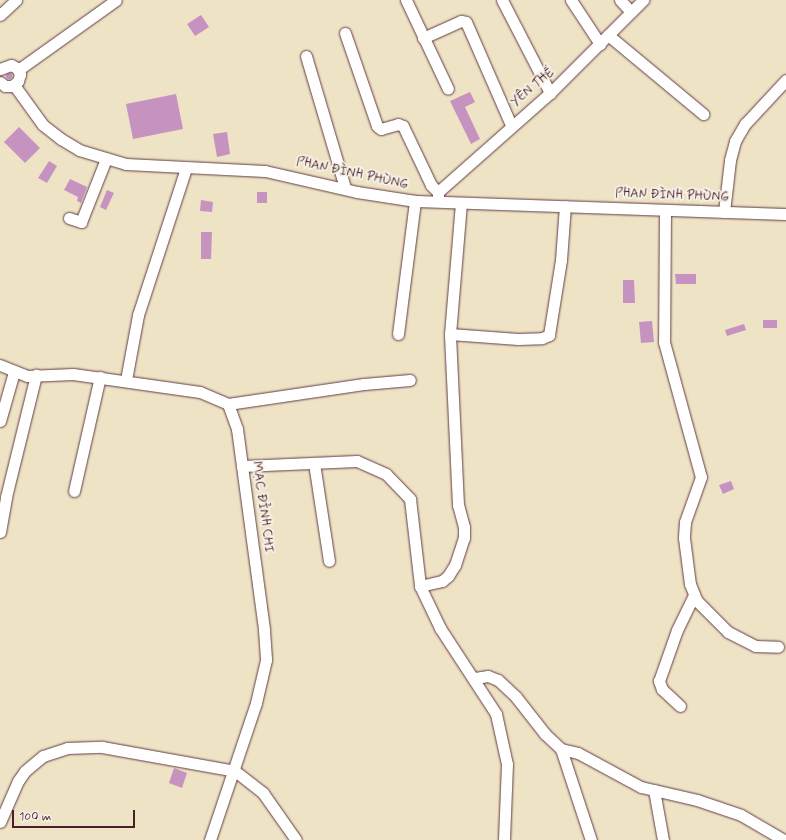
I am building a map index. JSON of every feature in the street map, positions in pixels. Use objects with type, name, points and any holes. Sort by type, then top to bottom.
[{"type":"street","points":[[0,15],[16,0]]},
{"type":"street","points":[[18,70],[116,0]]},
{"type":"street","points":[[406,0],[448,89]]},
{"type":"street","points":[[502,0],[550,93]]},
{"type":"street","points":[[571,0],[600,44]]},
{"type":"street","points":[[620,0],[631,12]]},
{"type":"street","name":"YÊN THẾ","points":[[438,197],[511,125],[550,93],[643,0]]},
{"type":"street","points":[[423,38],[461,21],[466,22],[511,125]]},
{"type":"street","points":[[345,33],[377,126],[381,129],[398,124],[403,126],[438,197]]},
{"type":"street","points":[[608,35],[703,114]]},
{"type":"street","points":[[306,56],[345,188]]},
{"type":"street","points":[[0,82],[5,86],[14,85],[20,78],[18,70],[11,65],[1,66]]},
{"type":"street","points":[[724,212],[730,160],[735,141],[745,124],[786,80]]},
{"type":"street","name":"PHAN ĐÌNH PHÙNG","points":[[14,85],[43,125],[79,150],[126,164],[265,171],[415,201],[438,197],[461,203],[786,214]]},
{"type":"street","points":[[69,218],[81,222],[106,159]]},
{"type":"street","points":[[126,380],[138,315],[186,168]]},
{"type":"street","points":[[398,334],[415,201]]},
{"type":"street","points":[[420,586],[442,581],[448,576],[455,565],[464,538],[464,527],[458,505],[450,334],[461,203]]},
{"type":"street","points":[[450,334],[518,339],[542,338],[549,335],[561,260],[565,206]]},
{"type":"street","points":[[664,211],[664,342],[701,477],[686,515],[684,531],[694,595],[716,621],[737,638],[755,646],[778,647]]},
{"type":"street","points":[[0,365],[14,372],[36,375],[73,374],[126,380],[200,392],[228,404],[364,384],[410,380]]},
{"type":"street","points":[[0,421],[14,372]]},
{"type":"street","points":[[0,532],[6,497],[36,375]]},
{"type":"street","points":[[74,491],[100,377]]},
{"type":"street","name":"MẠC ĐỈNH CHI","points":[[210,840],[235,771],[256,703],[266,660],[237,429],[228,404]]},
{"type":"street","points":[[242,466],[357,462],[386,474],[396,482],[410,499],[420,586],[440,628],[474,678],[496,714],[507,764],[504,840]]},
{"type":"street","points":[[314,463],[329,561]]},
{"type":"street","points":[[680,706],[662,689],[660,681],[677,630],[694,595]]},
{"type":"street","points":[[474,678],[488,676],[498,680],[516,697],[545,734],[562,749],[578,753],[620,778],[654,790],[741,815],[784,840]]},
{"type":"street","points":[[0,822],[25,771],[53,750],[83,747],[123,750],[235,771],[263,793],[296,840]]},
{"type":"street","points":[[562,749],[591,840]]},
{"type":"street","points":[[654,790],[663,840]]},
{"type":"building","points":[[201,15],[209,27],[195,36],[187,24]]},
{"type":"building","points":[[9,73],[12,76],[9,79],[6,76]]},
{"type":"building","points":[[470,92],[475,102],[465,107],[480,139],[471,144],[450,101]]},
{"type":"building","points":[[176,94],[183,129],[133,139],[126,104]]},
{"type":"building","points":[[19,127],[40,148],[25,163],[4,142]]},
{"type":"building","points":[[227,132],[230,154],[217,157],[213,134]]},
{"type":"building","points":[[49,161],[57,166],[47,183],[38,178]]},
{"type":"building","points":[[70,179],[87,187],[81,203],[77,201],[78,197],[64,190]]},
{"type":"building","points":[[107,190],[114,193],[106,210],[100,207]]},
{"type":"building","points":[[257,192],[267,192],[267,203],[257,203]]},
{"type":"building","points":[[201,200],[213,202],[212,212],[200,211]]},
{"type":"building","points":[[201,232],[212,232],[211,259],[201,259]]},
{"type":"building","points":[[675,274],[696,274],[696,284],[676,284]]},
{"type":"building","points":[[623,280],[634,280],[635,303],[623,303]]},
{"type":"building","points":[[763,320],[777,320],[777,328],[763,328]]},
{"type":"building","points":[[652,321],[654,342],[641,343],[639,322]]},
{"type":"building","points":[[744,324],[746,330],[727,336],[725,330]]},
{"type":"building","points":[[731,481],[734,489],[723,494],[719,485]]},
{"type":"building","points":[[174,768],[187,773],[182,788],[169,783]]}]
